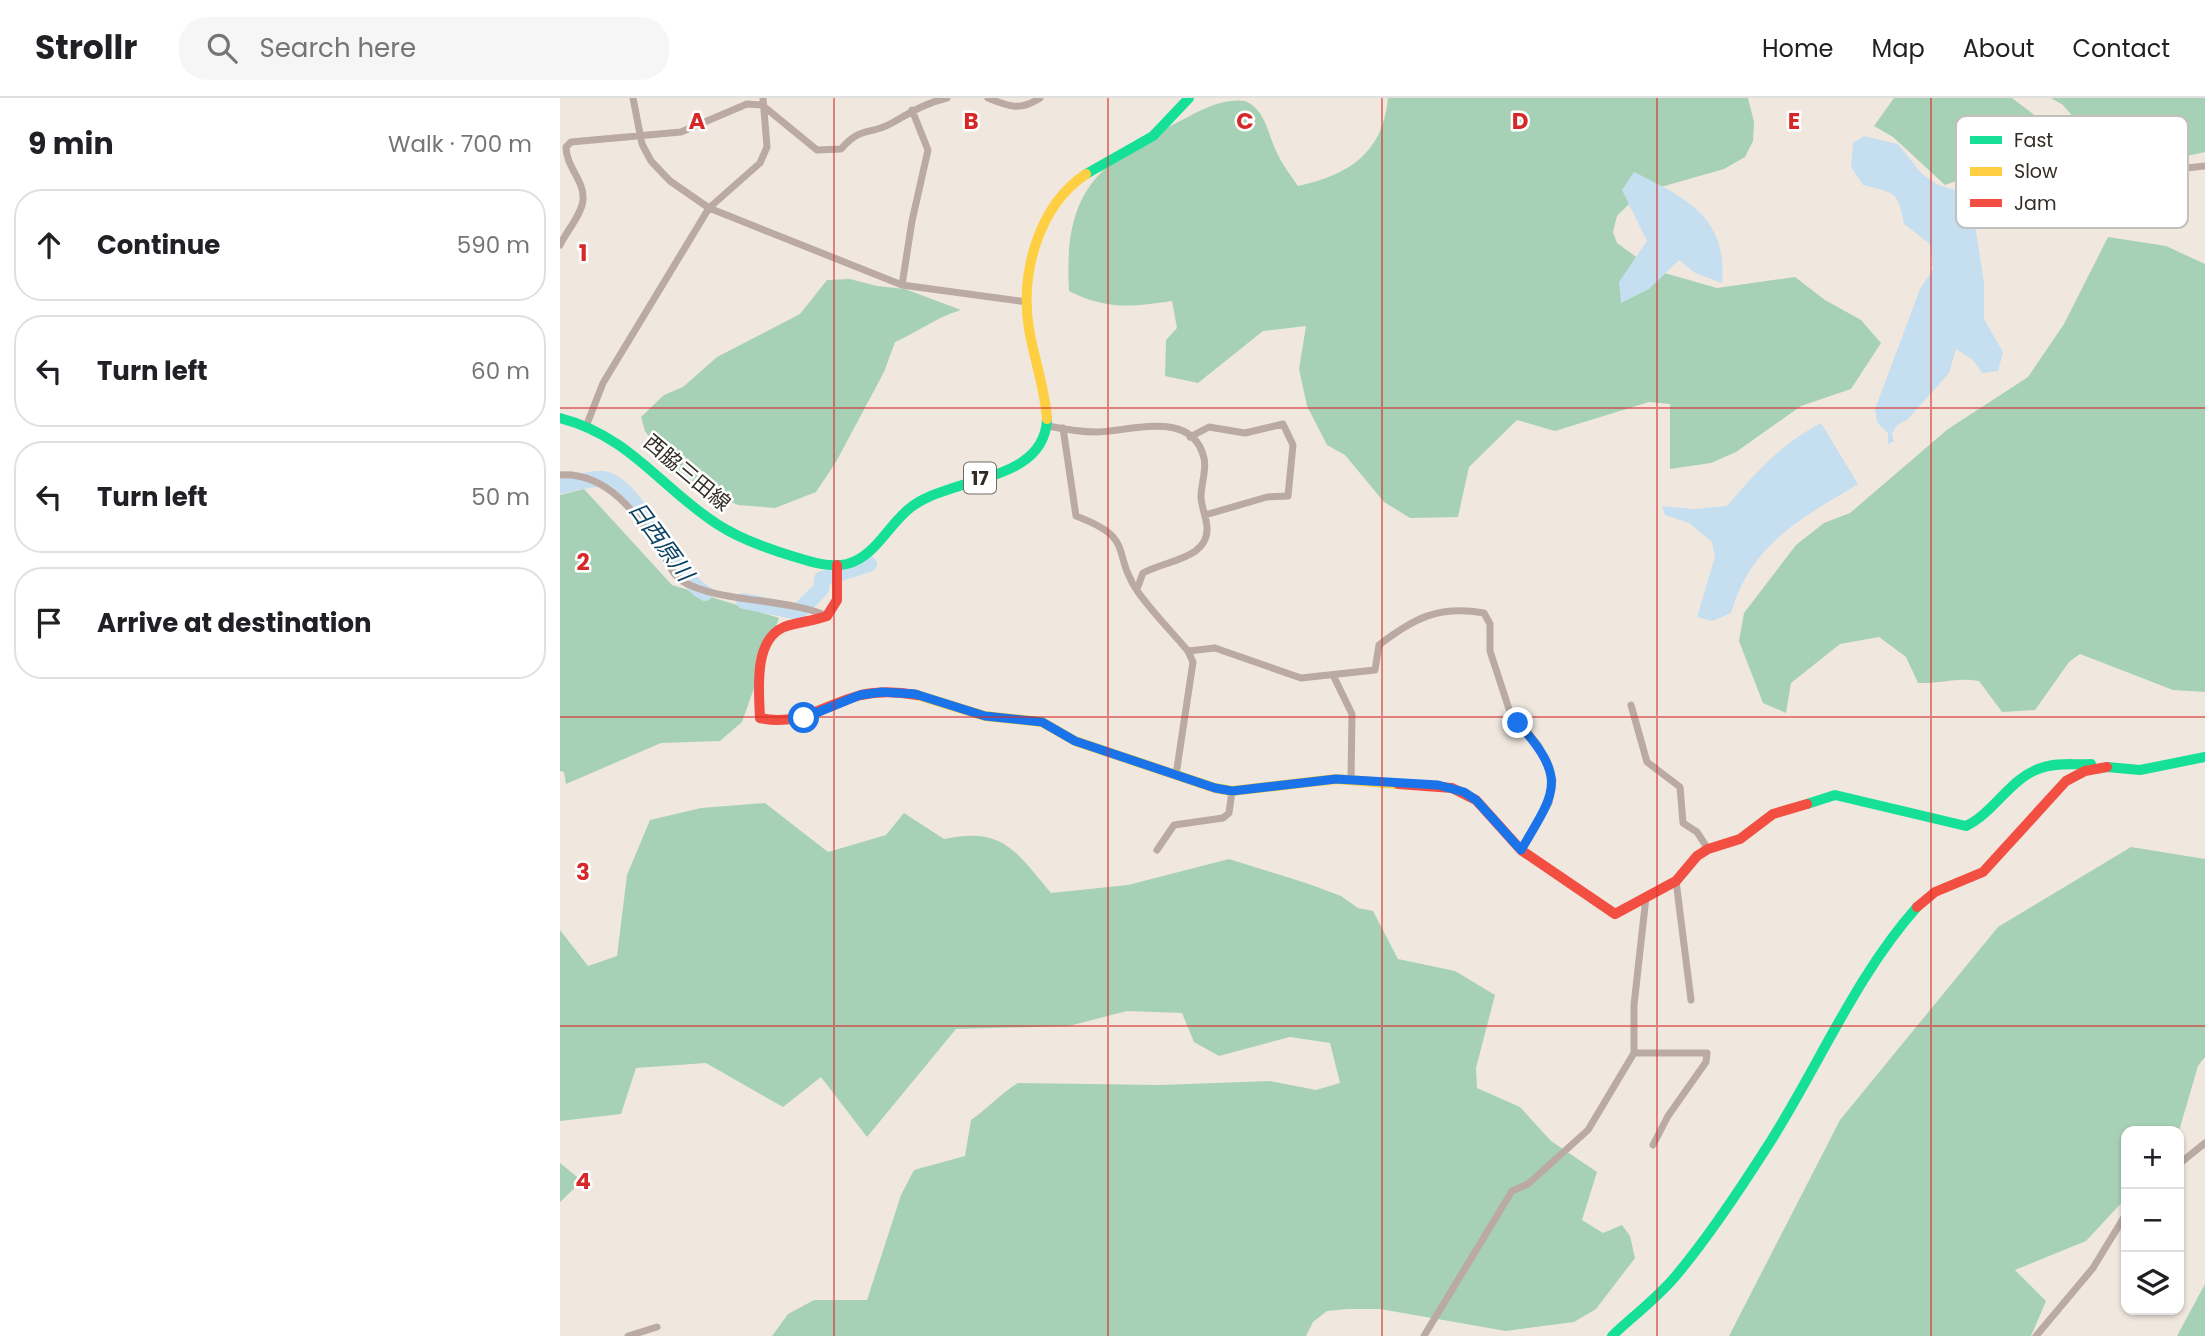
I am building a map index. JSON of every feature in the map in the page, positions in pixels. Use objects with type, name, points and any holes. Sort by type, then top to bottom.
[{"type":"street","points":[[633,98],[640,136],[651,161],[670,181],[709,208],[902,285],[1027,302]]},
{"type":"street","points":[[763,101],[817,150],[830,150],[841,149],[851,138],[867,129],[887,126],[912,110],[947,98]]},
{"type":"street","points":[[988,98],[1018,108],[1028,107],[1040,98]]},
{"type":"street","points":[[1137,590],[1143,572],[1200,550],[1206,541],[1201,496],[1204,459],[1190,437],[1166,426],[1151,424],[1095,432],[1048,426],[1048,409],[1029,334],[1027,302],[1041,231],[1057,200],[1083,178],[1154,135],[1174,118],[1189,98]]},
{"type":"street","points":[[560,245],[567,228],[579,214],[583,200],[582,188],[566,160],[566,147],[571,142],[681,132],[747,104],[763,101]]},
{"type":"street","points":[[587,424],[603,383],[709,208],[760,163],[767,147],[763,101]]},
{"type":"street","points":[[902,285],[912,221],[928,150],[912,110]]},
{"type":"street","name":"西脇三田線","points":[[560,418],[587,424],[616,439],[680,496],[732,533],[806,560],[837,565]]},
{"type":"street","points":[[1190,437],[1209,428],[1245,433],[1283,424],[1293,446],[1288,496],[1267,497],[1205,515]]},
{"type":"street","name":"17","points":[[837,565],[851,564],[871,552],[893,524],[914,505],[1029,458],[1039,449],[1048,426]]},
{"type":"street","points":[[1063,428],[1076,516],[1104,526],[1116,539],[1137,590],[1188,651],[1194,673],[1176,775]]},
{"type":"street","points":[[560,475],[575,474],[595,478],[614,493],[683,582],[787,607],[813,609],[827,616]]},
{"type":"street","points":[[837,565],[836,600],[827,616],[781,629],[771,635],[765,646],[759,691],[760,718],[778,722],[804,718],[860,695],[882,692],[915,694],[985,716],[1042,722],[1075,741],[1232,791],[1351,779],[1438,785],[1464,792],[1476,800],[1521,850],[1615,914],[1676,881],[1697,856],[1707,849],[1740,839],[1773,814],[1835,795],[1966,826],[1986,817],[2025,774],[2043,766],[2091,764],[2093,769]]},
{"type":"street","points":[[1188,651],[1215,648],[1301,678],[1334,677],[1375,670],[1379,645],[1401,628],[1430,614],[1458,608],[1484,613],[1490,624],[1490,651],[1509,709],[1539,746],[1553,780],[1549,803],[1521,850]]},
{"type":"street","points":[[1334,677],[1352,714],[1351,779]]},
{"type":"street","points":[[1631,705],[1647,762],[1680,788],[1683,823],[1697,832],[1707,849]]},
{"type":"street","points":[[1612,1336],[1674,1278],[1768,1146],[1845,1009],[1897,929],[1935,892],[1983,872],[2066,781],[2093,769],[2112,766],[2140,770],[2205,757]]},
{"type":"street","points":[[1157,850],[1174,825],[1223,818],[1229,813],[1232,791]]},
{"type":"street","points":[[1676,881],[1691,1000]]},
{"type":"street","points":[[1424,1336],[1512,1191],[1528,1184],[1588,1130],[1634,1053],[1634,1005],[1646,897]]},
{"type":"street","points":[[1634,1053],[1707,1053],[1706,1062],[1668,1116],[1653,1146]]},
{"type":"street","points":[[2184,1160],[2205,1143]]},
{"type":"street","points":[[2036,1336],[2093,1268],[2121,1222]]},
{"type":"street","points":[[628,1336],[657,1327]]},
{"type":"green space","points":[[1388,98],[1748,98],[1754,122],[1753,141],[1745,157],[1724,169],[1640,193],[1617,216],[1613,232],[1617,243],[1654,270],[1717,288],[1795,277],[1825,300],[1861,320],[1881,343],[1851,389],[1801,406],[1736,452],[1711,463],[1670,469],[1670,404],[1649,402],[1555,431],[1517,420],[1469,467],[1458,517],[1410,518],[1384,502],[1345,455],[1327,445],[1307,406],[1299,369],[1306,326],[1263,331],[1198,383],[1165,376],[1166,340],[1177,328],[1172,301],[1144,305],[1107,304],[1069,291],[1069,256],[1073,226],[1081,202],[1093,182],[1131,149],[1207,107],[1222,102],[1245,101],[1262,117],[1278,155],[1298,186],[1333,175],[1360,158],[1371,147],[1379,133]]},
{"type":"green space","points":[[1894,98],[2012,98],[2036,116],[1956,116],[1956,181],[1945,185],[1893,137],[1874,126]]},
{"type":"green space","points":[[2051,98],[2205,98],[2205,152],[2188,156],[2188,116],[2072,116],[2063,105]]},
{"type":"green space","points":[[2108,237],[2166,246],[2205,264],[2205,692],[2173,690],[2080,654],[2069,662],[2035,710],[2002,712],[1979,681],[1918,683],[1906,657],[1879,637],[1840,644],[1791,683],[1786,713],[1763,703],[1739,641],[1744,613],[1796,545],[1824,523],[1850,513],[1948,429],[2028,377],[2064,324]]},
{"type":"green space","points":[[850,279],[905,289],[961,310],[895,342],[884,372],[836,462],[816,492],[775,508],[738,505],[678,477],[645,431],[641,417],[664,395],[683,387],[717,357],[800,314],[827,280]]},
{"type":"green space","points":[[584,489],[672,585],[779,618],[742,722],[720,741],[661,743],[566,784],[564,772],[560,771],[560,495]]},
{"type":"green space","points":[[765,803],[828,852],[886,835],[904,813],[944,839],[981,836],[995,840],[1018,854],[1051,893],[1128,885],[1229,859],[1309,884],[1341,896],[1358,908],[1373,911],[1398,959],[1455,971],[1495,995],[1476,1068],[1477,1088],[1520,1107],[1551,1141],[1597,1172],[1582,1220],[1603,1233],[1622,1225],[1630,1236],[1635,1258],[1596,1309],[1574,1322],[1506,1331],[1380,1309],[1348,1309],[1327,1311],[1313,1322],[1306,1336],[772,1336],[788,1314],[814,1300],[867,1300],[901,1195],[914,1170],[965,1156],[971,1120],[1018,1083],[1160,1085],[1270,1081],[1316,1090],[1340,1083],[1330,1043],[1290,1037],[1219,1056],[1194,1042],[1182,1013],[1127,1011],[1069,1026],[956,1029],[867,1137],[821,1077],[783,1107],[706,1063],[636,1068],[621,1114],[560,1121],[560,930],[588,966],[617,956],[627,875],[650,820],[701,808]]},
{"type":"green space","points":[[2131,847],[2205,859],[2205,1057],[2198,1066],[2180,1126],[2121,1126],[2121,1203],[2086,1241],[2015,1270],[2046,1301],[2031,1336],[1729,1336],[1840,1120],[1998,927]]},
{"type":"green space","points":[[560,1163],[582,1181],[560,1202]]},
{"type":"green space","points":[[2205,1284],[2205,1336],[2177,1336]]},
{"type":"water","points":[[1864,136],[1898,144],[1922,174],[1938,185],[1956,190],[1956,228],[1975,228],[1984,283],[1984,319],[2003,352],[1998,371],[1982,373],[1973,360],[1956,349],[1949,373],[1907,420],[1897,425],[1892,434],[1894,441],[1888,444],[1888,433],[1877,422],[1875,409],[1920,289],[1933,269],[1930,244],[1904,224],[1897,199],[1888,192],[1863,185],[1851,167],[1853,143]]},
{"type":"water","points":[[1634,172],[1686,201],[1710,225],[1718,241],[1722,260],[1722,283],[1695,273],[1679,260],[1649,289],[1621,303],[1619,282],[1647,241],[1622,190]]},
{"type":"water","points":[[1821,423],[1858,484],[1816,509],[1765,551],[1740,589],[1731,613],[1712,621],[1697,617],[1715,557],[1712,542],[1689,523],[1665,515],[1662,506],[1694,509],[1727,506],[1770,460],[1793,440]]},
{"type":"waterway","name":"日西原川","points":[[560,486],[598,479],[615,484],[641,512],[679,568],[705,593]]},
{"type":"waterway","name":"日西原川","points":[[744,601],[798,612],[821,589],[822,579],[869,564]]},
{"type":"traffic: fast","points":[[1086,174],[1153,136],[1189,98]]},
{"type":"traffic: fast","points":[[560,418],[585,426],[606,437],[697,510],[726,529],[775,551],[834,565],[847,564],[866,555],[902,515],[920,501],[999,473],[1026,459],[1037,449],[1044,435],[1047,419]]},
{"type":"traffic: fast","points":[[2107,767],[2140,770],[2205,757]]},
{"type":"traffic: fast","points":[[1807,804],[1835,795],[1966,826],[2030,773],[2059,764],[2091,764],[2093,769]]},
{"type":"traffic: fast","points":[[1612,1336],[1667,1286],[1711,1231],[1786,1117],[1874,963],[1917,907]]},
{"type":"traffic: slow","points":[[1047,419],[1029,329],[1027,286],[1030,264],[1044,223],[1069,188],[1086,174]]},
{"type":"traffic: slow","points":[[917,695],[985,716],[1042,722],[1075,741],[1215,788],[1232,791],[1336,779],[1398,784]]},
{"type":"traffic: jam","points":[[837,565],[837,600],[827,616],[784,627],[767,643],[760,667],[760,718],[774,720],[800,717],[868,694],[889,692],[917,695]]},
{"type":"traffic: jam","points":[[1917,907],[1935,892],[1983,872],[2066,781],[2085,771],[2107,767]]},
{"type":"traffic: jam","points":[[1398,784],[1452,788],[1476,800],[1521,850],[1615,914],[1676,881],[1697,856],[1708,849],[1740,839],[1773,814],[1807,804]]},
{"type":"route","points":[[804,718],[860,695],[882,692],[915,694],[985,716],[1042,722],[1075,741],[1215,788],[1232,791],[1336,779],[1438,785],[1464,792],[1476,800],[1521,850],[1549,803],[1553,780],[1539,746],[1518,723]]}]
